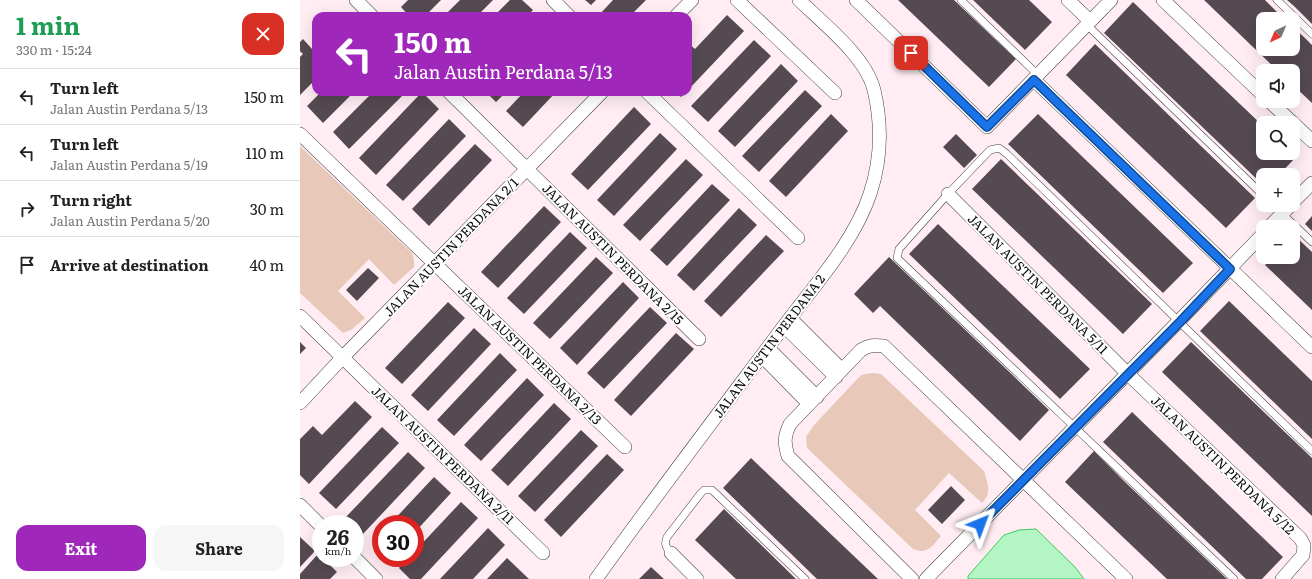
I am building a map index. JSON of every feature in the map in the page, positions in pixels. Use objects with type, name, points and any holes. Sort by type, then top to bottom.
[{"type":"street","points":[[356,0],[368,12]]},
{"type":"street","points":[[553,0],[565,12]]},
{"type":"street","points":[[680,12],[692,0]]},
{"type":"street","points":[[737,0],[835,93]]},
{"type":"street","name":"JALAN AUSTIN PERDANA 2","points":[[596,579],[818,282],[842,248],[859,220],[870,194],[877,165],[880,137],[874,89],[862,64],[852,52],[799,0]]},
{"type":"street","points":[[856,0],[987,127],[1111,0]]},
{"type":"street","points":[[1068,0],[1088,23]]},
{"type":"street","points":[[1163,0],[1256,88]]},
{"type":"street","points":[[1036,77],[1230,269],[1312,347]]},
{"type":"street","name":"JALAN AUSTIN PERDANA 2/15","points":[[453,96],[699,339]]},
{"type":"street","name":"JALAN AUSTIN PERDANA 2/1","points":[[300,403],[342,358],[598,96]]},
{"type":"street","points":[[652,96],[798,238]]},
{"type":"street","points":[[1277,108],[1285,116]]},
{"type":"street","points":[[1300,130],[1312,141]]},
{"type":"street","name":"JALAN AUSTIN PERDANA 2/13","points":[[300,134],[625,447]]},
{"type":"street","points":[[1300,195],[1312,183]]},
{"type":"street","name":"JALAN AUSTIN PERDANA 5/11","points":[[948,194],[1128,374]]},
{"type":"street","points":[[926,579],[1180,322],[1256,241]]},
{"type":"street","name":"JALAN AUSTIN PERDANA 2/11","points":[[300,316],[543,553]]},
{"type":"street","points":[[787,322],[839,374]]},
{"type":"street","points":[[912,579],[788,456],[785,445],[785,434],[790,424],[861,350],[869,346],[884,346],[1126,579]]},
{"type":"street","points":[[765,352],[813,400]]},
{"type":"street","name":"JALAN AUSTIN PERDANA 5/12","points":[[1128,374],[1300,538],[1304,545],[1303,554],[1282,579]]},
{"type":"street","points":[[300,505],[312,517]]},
{"type":"street","points":[[671,553],[697,579]]},
{"type":"street","points":[[364,567],[376,579]]},
{"type":"lane","points":[[961,0],[1036,77]]},
{"type":"lane","points":[[1277,0],[1312,34]]},
{"type":"lane","points":[[1088,23],[1256,188]]},
{"type":"lane","points":[[1234,579],[897,258],[899,249],[990,150],[999,148],[1008,154],[1312,451]]},
{"type":"lane","points":[[1286,212],[1312,242]]},
{"type":"lane","points":[[671,553],[665,546],[667,538],[701,493],[704,490],[712,490],[805,579]]},
{"type":"shaded area","points":[[300,146],[412,253],[414,260],[414,267],[394,285],[369,259],[338,291],[365,318],[351,330],[343,333],[300,293]]},
{"type":"shaded area","points":[[872,373],[881,374],[984,471],[988,484],[988,492],[982,503],[949,473],[915,510],[941,536],[926,550],[918,551],[913,549],[807,448],[806,437],[814,425],[861,375]]},
{"type":"shaded area","points":[[1036,529],[1075,567],[1084,579],[968,579],[968,576],[1004,535],[1019,530]]},
{"type":"building","points":[[408,0],[441,0],[429,12],[405,12],[401,7]]},
{"type":"building","points":[[460,0],[493,0],[481,12],[448,12]]},
{"type":"building","points":[[510,0],[522,0],[533,10],[531,12],[498,12]]},
{"type":"building","points":[[585,0],[596,0],[591,5]]},
{"type":"building","points":[[613,0],[646,0],[634,12],[602,12]]},
{"type":"building","points":[[898,0],[954,0],[1016,59],[989,87]]},
{"type":"building","points":[[973,0],[1029,0],[1052,22],[1025,50]]},
{"type":"building","points":[[1204,0],[1265,0],[1277,12],[1256,12],[1256,50]]},
{"type":"building","points":[[1287,0],[1312,0],[1312,24],[1300,12]]},
{"type":"building","points":[[1133,2],[1256,119],[1256,160],[1293,160],[1286,168],[1256,168],[1256,178],[1104,33]]},
{"type":"building","points":[[727,15],[744,31],[692,86],[692,46],[695,49]]},
{"type":"building","points":[[1300,33],[1305,38],[1312,45],[1312,103],[1300,92],[1300,64],[1271,64],[1262,56],[1300,56]]},
{"type":"building","points":[[303,39],[312,49],[312,83],[300,95],[300,57],[303,54],[300,51],[300,42]]},
{"type":"building","points":[[754,40],[771,56],[708,122],[691,106]]},
{"type":"building","points":[[1095,44],[1255,198],[1226,228],[1066,75]]},
{"type":"building","points":[[781,64],[798,81],[735,147],[718,131]]},
{"type":"building","points":[[805,90],[822,106],[759,172],[742,156]]},
{"type":"building","points":[[317,96],[350,96],[323,123],[307,106]]},
{"type":"building","points":[[369,96],[402,96],[349,149],[333,132]]},
{"type":"building","points":[[418,96],[426,96],[439,109],[376,175],[359,158]]},
{"type":"building","points":[[490,96],[502,96],[496,102]]},
{"type":"building","points":[[520,96],[552,96],[523,127],[506,111]]},
{"type":"building","points":[[634,107],[651,124],[588,190],[571,174]]},
{"type":"building","points":[[831,114],[848,131],[786,197],[769,181]]},
{"type":"building","points":[[1038,114],[1193,263],[1163,293],[1008,144]]},
{"type":"building","points":[[449,119],[466,136],[403,201],[386,185]]},
{"type":"building","points":[[660,133],[677,149],[614,216],[597,200]]},
{"type":"building","points":[[956,134],[977,155],[964,168],[943,147]]},
{"type":"building","points":[[475,144],[492,160],[429,226],[412,209]]},
{"type":"building","points":[[686,159],[703,175],[640,241],[623,225]]},
{"type":"building","points":[[1001,159],[1152,304],[1123,334],[972,189]]},
{"type":"building","points":[[712,184],[730,200],[667,266],[650,250]]},
{"type":"building","points":[[544,206],[561,222],[498,288],[481,272]]},
{"type":"building","points":[[739,208],[757,225],[694,291],[677,275]]},
{"type":"building","points":[[1312,216],[1312,231],[1305,224]]},
{"type":"building","points":[[938,224],[1090,369],[1060,399],[909,254]]},
{"type":"building","points":[[570,232],[587,248],[524,314],[507,298]]},
{"type":"building","points":[[766,235],[784,251],[721,317],[704,301]]},
{"type":"building","points":[[1300,241],[1312,252],[1312,310],[1265,265],[1300,264]]},
{"type":"building","points":[[596,257],[613,273],[550,339],[533,323]]},
{"type":"building","points":[[889,257],[1049,410],[1020,441],[880,306],[873,313],[854,294]]},
{"type":"building","points":[[368,268],[379,278],[357,301],[346,290]]},
{"type":"building","points":[[623,282],[639,298],[577,365],[560,348]]},
{"type":"building","points":[[1229,301],[1312,381],[1312,439],[1200,331]]},
{"type":"building","points":[[448,302],[465,318],[402,384],[385,368]]},
{"type":"building","points":[[650,307],[667,323],[604,389],[587,373]]},
{"type":"building","points":[[474,328],[491,344],[428,411],[411,395]]},
{"type":"building","points":[[676,333],[694,349],[631,416],[614,400]]},
{"type":"building","points":[[300,342],[306,348],[300,354]]},
{"type":"building","points":[[1191,342],[1312,458],[1312,516],[1162,372]]},
{"type":"building","points":[[500,353],[517,370],[454,436],[437,420]]},
{"type":"building","points":[[527,378],[544,395],[481,461],[464,445]]},
{"type":"building","points":[[355,401],[372,417],[309,484],[300,475],[300,439],[313,426],[322,435]]},
{"type":"building","points":[[554,403],[571,419],[508,486],[491,470]]},
{"type":"building","points":[[1132,412],[1283,557],[1262,579],[1246,579],[1103,442]]},
{"type":"building","points":[[382,427],[399,443],[336,509],[319,493]]},
{"type":"building","points":[[581,430],[598,446],[535,512],[518,496]]},
{"type":"building","points":[[1094,451],[1227,579],[1167,579],[1065,482]]},
{"type":"building","points":[[408,452],[425,468],[381,515],[372,515],[372,524],[364,533],[364,515],[348,515]]},
{"type":"building","points":[[607,454],[624,470],[561,537],[544,520]]},
{"type":"building","points":[[751,458],[878,579],[817,579],[723,488]]},
{"type":"building","points":[[434,477],[451,493],[424,522],[424,515],[398,515]]},
{"type":"building","points":[[951,486],[965,500],[942,524],[928,510]]},
{"type":"building","points":[[461,502],[478,518],[421,579],[410,579],[399,568],[424,567],[424,541]]},
{"type":"building","points":[[724,509],[796,579],[736,579],[695,540]]},
{"type":"building","points":[[488,528],[505,545],[473,579],[440,579]]},
{"type":"building","points":[[300,537],[312,548],[312,554],[300,567]]},
{"type":"building","points":[[507,558],[529,579],[487,579]]},
{"type":"building","points":[[312,561],[312,567],[332,567],[337,572],[330,579],[300,579],[300,574]]},
{"type":"building","points":[[651,567],[664,579],[639,579]]},
{"type":"route","points":[[911,53],[987,127],[1034,80],[1230,269],[1180,322],[980,524]]}]
